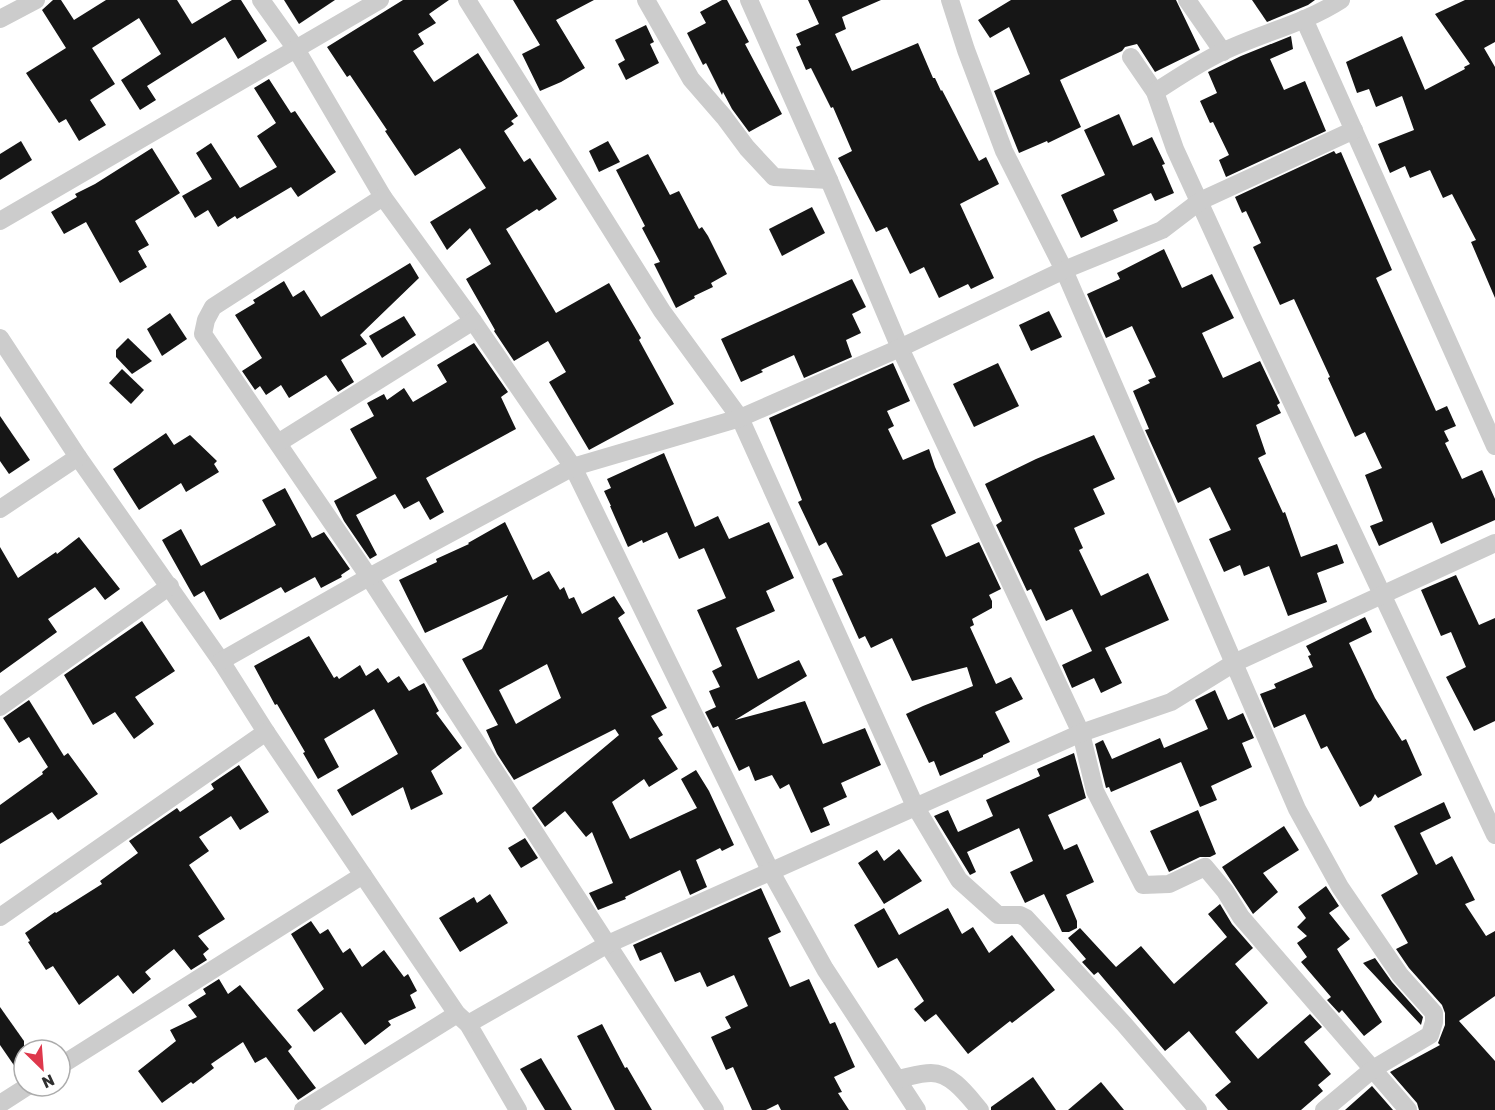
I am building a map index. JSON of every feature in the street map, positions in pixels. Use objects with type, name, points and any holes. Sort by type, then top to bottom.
[{"type":"street","points":[[0,19],[36,0]]},
{"type":"street","points":[[261,0],[296,49],[383,196],[473,321],[573,467],[771,870],[825,969],[917,1110]]},
{"type":"street","points":[[0,221],[380,0]]},
{"type":"street","points":[[467,0],[662,311],[740,418],[915,806],[959,880],[998,915],[1020,915],[1026,918],[1124,1024],[1198,1110]]},
{"type":"street","points":[[646,0],[691,79],[747,148],[774,177],[829,180]]},
{"type":"street","points":[[749,0],[900,348],[1081,733],[1095,790],[1143,885],[1169,884],[1205,867],[1225,891],[1241,916],[1408,1110]]},
{"type":"street","points":[[950,0],[1004,151],[1064,270],[1297,809],[1340,887],[1400,975],[1434,1013],[1430,1035],[1373,1069],[1324,1110]]},
{"type":"street","points":[[1187,0],[1222,52]]},
{"type":"street","points":[[1155,92],[1222,52],[1304,19],[1341,0]]},
{"type":"street","points":[[1304,19],[1495,446]]},
{"type":"street","points":[[1131,57],[1155,92],[1175,149],[1495,835]]},
{"type":"street","points":[[221,661],[369,577],[573,467],[740,418],[900,348],[1064,270],[1162,230],[1200,201],[1354,130]]},
{"type":"street","points":[[383,196],[213,307],[206,320],[203,334],[369,577],[715,1110]]},
{"type":"street","points":[[278,443],[473,321]]},
{"type":"street","points":[[0,338],[78,457],[170,586],[266,732],[462,1019],[518,1110]]},
{"type":"street","points":[[0,509],[78,457]]},
{"type":"street","points":[[303,1110],[462,1019],[608,944],[1081,733],[1171,702],[1234,663],[1495,543]]},
{"type":"street","points":[[0,707],[170,586]]},
{"type":"street","points":[[0,917],[266,732]]},
{"type":"street","points":[[72,1058],[363,875]]},
{"type":"street","points":[[897,1079],[933,1073],[962,1088],[980,1110]]},
{"type":"building","points":[[53,0],[61,0],[74,20],[106,0],[177,0],[192,24],[232,0],[241,0],[267,41],[238,59],[225,37],[147,86],[156,100],[140,110],[121,80],[161,54],[139,18],[92,48],[115,84],[90,100],[106,125],[79,141],[66,119],[59,123],[26,73],[66,48],[42,10]]},
{"type":"building","points":[[284,0],[335,0],[299,24]]},
{"type":"building","points":[[403,0],[449,0],[429,14],[436,23],[418,34],[424,44],[413,51],[434,82],[478,53],[518,116],[511,121],[514,124],[504,131],[524,162],[530,158],[557,199],[506,229],[556,313],[609,283],[641,338],[639,340],[674,404],[589,450],[549,382],[566,372],[548,341],[514,361],[494,331],[466,279],[491,264],[470,228],[447,250],[430,222],[486,188],[460,148],[415,176],[350,75],[347,77],[327,47]]},
{"type":"building","points":[[513,0],[594,0],[556,20],[585,68],[540,91],[522,54],[540,45]]},
{"type":"building","points":[[722,0],[727,0],[749,42],[745,44],[782,114],[749,132],[723,92],[722,95],[706,63],[703,65],[687,33],[706,23],[700,12]]},
{"type":"building","points":[[808,0],[881,0],[842,17],[846,29],[835,34],[852,71],[918,43],[933,78],[942,90],[979,161],[986,157],[999,184],[960,204],[994,278],[971,289],[968,284],[939,298],[924,267],[910,274],[887,227],[876,232],[838,158],[852,151],[833,107],[831,108],[811,68],[806,70],[796,47],[801,45],[796,34],[819,24]]},
{"type":"building","points":[[1011,0],[1176,0],[1200,50],[1155,72],[1137,44],[1125,47],[1122,51],[1060,80],[1081,127],[1048,143],[1047,141],[1019,153],[994,91],[1030,74],[1009,27],[990,38],[978,20]]},
{"type":"building","points":[[1252,0],[1315,0],[1267,22]]},
{"type":"building","points":[[1465,0],[1495,0],[1495,42],[1484,48],[1495,67],[1495,298],[1471,242],[1476,240],[1452,194],[1443,198],[1430,170],[1410,178],[1405,166],[1390,173],[1378,144],[1414,130],[1402,96],[1376,107],[1369,89],[1357,93],[1346,62],[1402,36],[1425,90],[1465,69],[1464,67],[1470,64],[1435,14]]},
{"type":"building","points":[[646,25],[654,42],[650,44],[659,63],[626,80],[618,64],[625,60],[615,40]]},
{"type":"building","points":[[1291,36],[1293,49],[1270,59],[1284,90],[1305,81],[1326,131],[1226,177],[1219,160],[1229,155],[1200,101],[1217,93],[1208,72]]},
{"type":"building","points":[[269,79],[291,113],[295,111],[336,172],[298,197],[291,187],[237,219],[235,216],[218,227],[208,210],[195,218],[182,196],[212,179],[196,153],[211,143],[240,188],[277,167],[257,136],[276,123],[254,88]]},
{"type":"building","points":[[1119,114],[1133,146],[1152,137],[1165,164],[1162,165],[1174,193],[1155,201],[1151,193],[1113,210],[1118,221],[1081,238],[1061,195],[1105,175],[1084,130]]},
{"type":"building","points":[[21,141],[32,160],[0,180],[0,154]]},
{"type":"building","points":[[608,141],[620,162],[599,172],[589,151]]},
{"type":"building","points":[[152,148],[180,193],[135,221],[149,245],[138,251],[147,267],[120,283],[86,222],[64,234],[51,212],[77,197],[75,194]]},
{"type":"building","points":[[1334,151],[1336,154],[1341,152],[1392,270],[1376,278],[1436,411],[1447,406],[1456,426],[1444,431],[1449,441],[1445,443],[1462,479],[1482,470],[1495,499],[1495,520],[1441,544],[1432,522],[1379,546],[1370,526],[1383,521],[1365,475],[1382,468],[1365,432],[1355,437],[1294,299],[1280,305],[1253,247],[1261,243],[1246,211],[1242,213],[1235,197]]},
{"type":"building","points":[[648,154],[670,195],[679,191],[699,229],[702,227],[708,236],[727,274],[711,283],[713,287],[676,308],[654,264],[660,262],[642,228],[645,226],[616,170]]},
{"type":"building","points":[[812,207],[825,233],[782,256],[769,229]]},
{"type":"building","points":[[1164,249],[1182,288],[1212,274],[1234,318],[1202,333],[1223,378],[1260,361],[1280,403],[1277,405],[1281,413],[1256,425],[1266,454],[1258,458],[1283,513],[1285,512],[1301,557],[1337,544],[1344,563],[1317,573],[1327,602],[1288,616],[1269,566],[1244,576],[1240,565],[1224,572],[1209,539],[1231,530],[1210,487],[1178,503],[1145,430],[1149,429],[1133,391],[1150,383],[1148,380],[1156,377],[1132,326],[1106,338],[1087,294],[1120,279],[1117,273]]},
{"type":"building","points":[[410,263],[419,278],[360,335],[367,344],[341,360],[354,382],[338,392],[326,375],[289,398],[281,385],[266,395],[260,386],[255,390],[242,371],[262,358],[235,315],[255,303],[253,300],[284,281],[293,297],[304,290],[321,317]]},
{"type":"building","points":[[852,279],[866,307],[852,314],[861,333],[846,340],[852,357],[804,378],[794,355],[741,382],[721,339]]},
{"type":"building","points":[[1049,311],[1062,337],[1031,351],[1019,325]]},
{"type":"building","points":[[170,313],[187,339],[162,356],[147,329]]},
{"type":"building","points":[[404,316],[416,335],[382,358],[369,336]]},
{"type":"building","points":[[128,338],[152,361],[132,374],[116,357],[116,350]]},
{"type":"building","points":[[474,343],[508,392],[501,397],[516,429],[426,478],[444,512],[430,520],[419,501],[404,509],[395,494],[356,515],[377,555],[370,559],[344,521],[334,501],[377,478],[350,429],[374,416],[367,403],[384,394],[387,400],[404,388],[413,402],[447,382],[437,365]]},
{"type":"building","points":[[893,363],[910,401],[887,411],[894,426],[888,429],[903,460],[929,449],[956,513],[931,525],[946,557],[979,542],[1001,589],[989,595],[992,608],[972,619],[974,625],[970,627],[996,684],[1011,677],[1023,699],[995,712],[1010,742],[940,776],[934,761],[929,763],[906,714],[973,686],[967,667],[912,681],[892,638],[871,648],[865,636],[859,639],[832,579],[843,575],[826,542],[819,546],[798,502],[802,500],[769,418]]},
{"type":"building","points":[[998,363],[1019,406],[974,427],[953,384]]},
{"type":"building","points":[[122,369],[144,390],[131,404],[109,383]]},
{"type":"building","points":[[0,416],[30,460],[9,474],[0,461]]},
{"type":"building","points":[[166,433],[174,445],[190,435],[217,461],[214,464],[219,472],[186,492],[181,483],[139,510],[113,469]]},
{"type":"building","points":[[1094,435],[1115,479],[1093,489],[1105,514],[1074,528],[1083,548],[1079,550],[1101,596],[1148,573],[1169,620],[1105,648],[1122,683],[1101,693],[1094,678],[1072,688],[1062,665],[1092,651],[1072,609],[1046,621],[1031,589],[1027,591],[996,525],[1002,521],[985,484],[1036,459]]},
{"type":"building","points":[[664,453],[695,527],[718,516],[729,539],[769,522],[794,578],[766,591],[775,611],[736,628],[758,679],[799,660],[807,676],[735,720],[805,701],[823,744],[865,728],[881,765],[841,783],[847,797],[823,808],[830,825],[811,833],[789,784],[780,789],[772,775],[755,781],[749,766],[739,771],[718,726],[713,728],[705,712],[716,707],[709,691],[720,687],[712,671],[722,666],[697,610],[726,598],[704,548],[679,559],[667,532],[628,547],[604,491],[611,488],[607,479]]},
{"type":"building","points":[[285,488],[312,538],[324,532],[350,569],[341,575],[342,577],[321,588],[315,577],[285,593],[281,587],[220,620],[204,591],[194,597],[162,540],[181,529],[201,566],[276,525],[262,500]]},
{"type":"building","points":[[505,522],[533,580],[549,571],[560,590],[564,587],[569,599],[574,597],[582,614],[614,596],[625,613],[618,618],[667,708],[651,716],[663,735],[658,738],[678,769],[649,787],[644,779],[612,802],[630,839],[697,808],[681,779],[696,770],[709,791],[734,845],[722,851],[720,848],[696,860],[707,887],[690,895],[680,870],[625,897],[626,899],[598,910],[589,893],[613,883],[592,832],[586,837],[565,811],[545,827],[532,808],[619,735],[615,729],[514,780],[497,754],[486,730],[498,725],[462,659],[482,649],[508,595],[425,633],[399,580],[437,562],[436,559]],"holes":[[[547,664],[561,698],[516,724],[499,690]]]},
{"type":"building","points":[[79,537],[120,589],[105,600],[95,587],[48,619],[57,632],[0,673],[0,547],[18,578],[56,552],[57,554]]},
{"type":"building","points":[[1456,575],[1479,625],[1495,618],[1495,721],[1474,731],[1446,677],[1466,667],[1451,632],[1441,636],[1421,590]]},
{"type":"building","points":[[1365,617],[1372,632],[1349,643],[1375,698],[1402,741],[1406,739],[1422,775],[1378,798],[1375,794],[1371,801],[1360,807],[1327,746],[1321,749],[1305,714],[1274,728],[1260,694],[1276,688],[1274,684],[1313,667],[1308,656],[1311,655],[1306,646]]},
{"type":"building","points":[[142,621],[175,671],[135,697],[154,724],[134,739],[115,712],[93,725],[64,675]]},
{"type":"building","points":[[309,636],[334,678],[337,676],[339,679],[360,665],[366,676],[378,668],[388,683],[399,676],[409,691],[424,683],[439,711],[436,713],[462,748],[431,771],[443,794],[411,810],[403,787],[352,816],[337,790],[398,754],[374,709],[324,739],[339,767],[318,779],[303,753],[305,752],[277,704],[275,705],[254,666]]},
{"type":"building","points":[[1215,690],[1228,720],[1243,713],[1254,738],[1242,743],[1252,767],[1211,786],[1217,800],[1200,807],[1181,762],[1111,792],[1109,787],[1106,788],[1095,744],[1103,740],[1112,759],[1160,738],[1164,748],[1208,729],[1195,700]]},
{"type":"building","points":[[29,700],[64,756],[68,753],[98,794],[58,820],[52,812],[0,844],[0,805],[43,774],[42,772],[48,767],[29,737],[19,743],[3,718]]},
{"type":"building","points":[[1074,753],[1086,798],[1048,815],[1064,850],[1077,844],[1094,882],[1066,895],[1077,921],[1077,928],[1069,932],[1062,932],[1044,894],[1025,903],[1010,872],[1033,861],[1019,828],[967,852],[976,872],[970,875],[934,816],[948,810],[958,832],[993,816],[986,800],[1040,776],[1037,769]]},
{"type":"building","points":[[239,765],[269,812],[240,830],[231,816],[199,837],[209,851],[189,865],[225,919],[198,936],[209,949],[203,954],[207,960],[191,970],[174,949],[145,972],[151,979],[133,994],[118,975],[79,1005],[53,966],[46,970],[28,942],[30,941],[25,933],[102,884],[100,881],[138,853],[129,841],[177,808],[180,812],[214,789],[211,784]]},
{"type":"building","points":[[1444,802],[1451,818],[1420,833],[1436,865],[1452,856],[1475,900],[1465,904],[1486,936],[1495,931],[1495,996],[1459,1021],[1495,1061],[1495,1110],[1419,1110],[1417,1103],[1390,1072],[1440,1045],[1438,1043],[1445,1025],[1442,1005],[1409,968],[1396,949],[1408,943],[1381,895],[1418,874],[1394,826]]},
{"type":"building","points":[[1198,810],[1216,854],[1210,857],[1200,857],[1169,872],[1150,831]]},
{"type":"building","points":[[1284,826],[1299,850],[1263,873],[1278,892],[1253,914],[1222,867]]},
{"type":"building","points":[[525,838],[538,858],[521,868],[508,848]]},
{"type":"building","points":[[899,849],[922,881],[884,904],[858,863],[877,850],[884,861]]},
{"type":"building","points":[[1326,886],[1339,906],[1329,913],[1350,939],[1337,949],[1382,1022],[1364,1036],[1342,1010],[1339,1013],[1327,1000],[1331,997],[1301,962],[1307,957],[1297,943],[1307,936],[1297,927],[1306,918],[1298,907]]},
{"type":"building","points":[[761,888],[781,932],[768,938],[790,987],[809,979],[830,1024],[835,1022],[855,1067],[834,1077],[842,1092],[838,1093],[849,1110],[781,1110],[778,1104],[766,1110],[752,1110],[733,1067],[726,1070],[711,1037],[731,1028],[725,1017],[748,1006],[734,975],[707,987],[700,972],[675,982],[661,952],[640,961],[633,945]]},
{"type":"building","points":[[490,894],[508,923],[460,952],[439,918],[474,897],[477,903]]},
{"type":"building","points":[[1220,904],[1232,924],[1253,948],[1235,964],[1268,1003],[1235,1032],[1258,1059],[1310,1014],[1322,1027],[1304,1042],[1331,1074],[1318,1085],[1323,1091],[1301,1110],[1228,1110],[1215,1095],[1231,1082],[1189,1031],[1165,1051],[1098,972],[1094,975],[1082,962],[1086,959],[1068,938],[1080,928],[1116,967],[1141,946],[1174,984],[1227,937],[1208,914]]},
{"type":"building","points":[[884,908],[899,935],[948,908],[962,934],[973,927],[989,953],[1012,935],[1055,990],[968,1054],[936,1014],[925,1022],[914,1009],[924,1001],[897,958],[878,968],[854,925]]},
{"type":"building","points":[[311,921],[320,934],[328,929],[343,953],[350,948],[362,967],[384,950],[404,977],[408,974],[417,991],[410,995],[416,1008],[388,1021],[391,1025],[365,1045],[341,1012],[314,1032],[297,1010],[324,989],[291,934]]},
{"type":"building","points":[[1375,958],[1392,982],[1423,1017],[1421,1025],[1363,963]]},
{"type":"building","points":[[219,979],[228,994],[240,985],[292,1047],[288,1051],[316,1088],[298,1100],[266,1057],[255,1063],[243,1042],[211,1064],[214,1068],[193,1084],[191,1082],[162,1103],[138,1071],[176,1041],[170,1030],[197,1017],[188,1005],[206,994],[203,989]]},
{"type":"building","points":[[0,1007],[22,1038],[12,1038],[12,1062],[0,1045]]},
{"type":"building","points":[[602,1024],[625,1068],[627,1067],[652,1110],[615,1110],[577,1036]]},
{"type":"building","points":[[541,1058],[572,1110],[545,1110],[520,1069]]},
{"type":"building","points":[[1033,1077],[1056,1110],[991,1110],[991,1107]]},
{"type":"building","points":[[1101,1082],[1124,1110],[1068,1110]]},
{"type":"building","points":[[1372,1086],[1393,1110],[1345,1110]]}]
